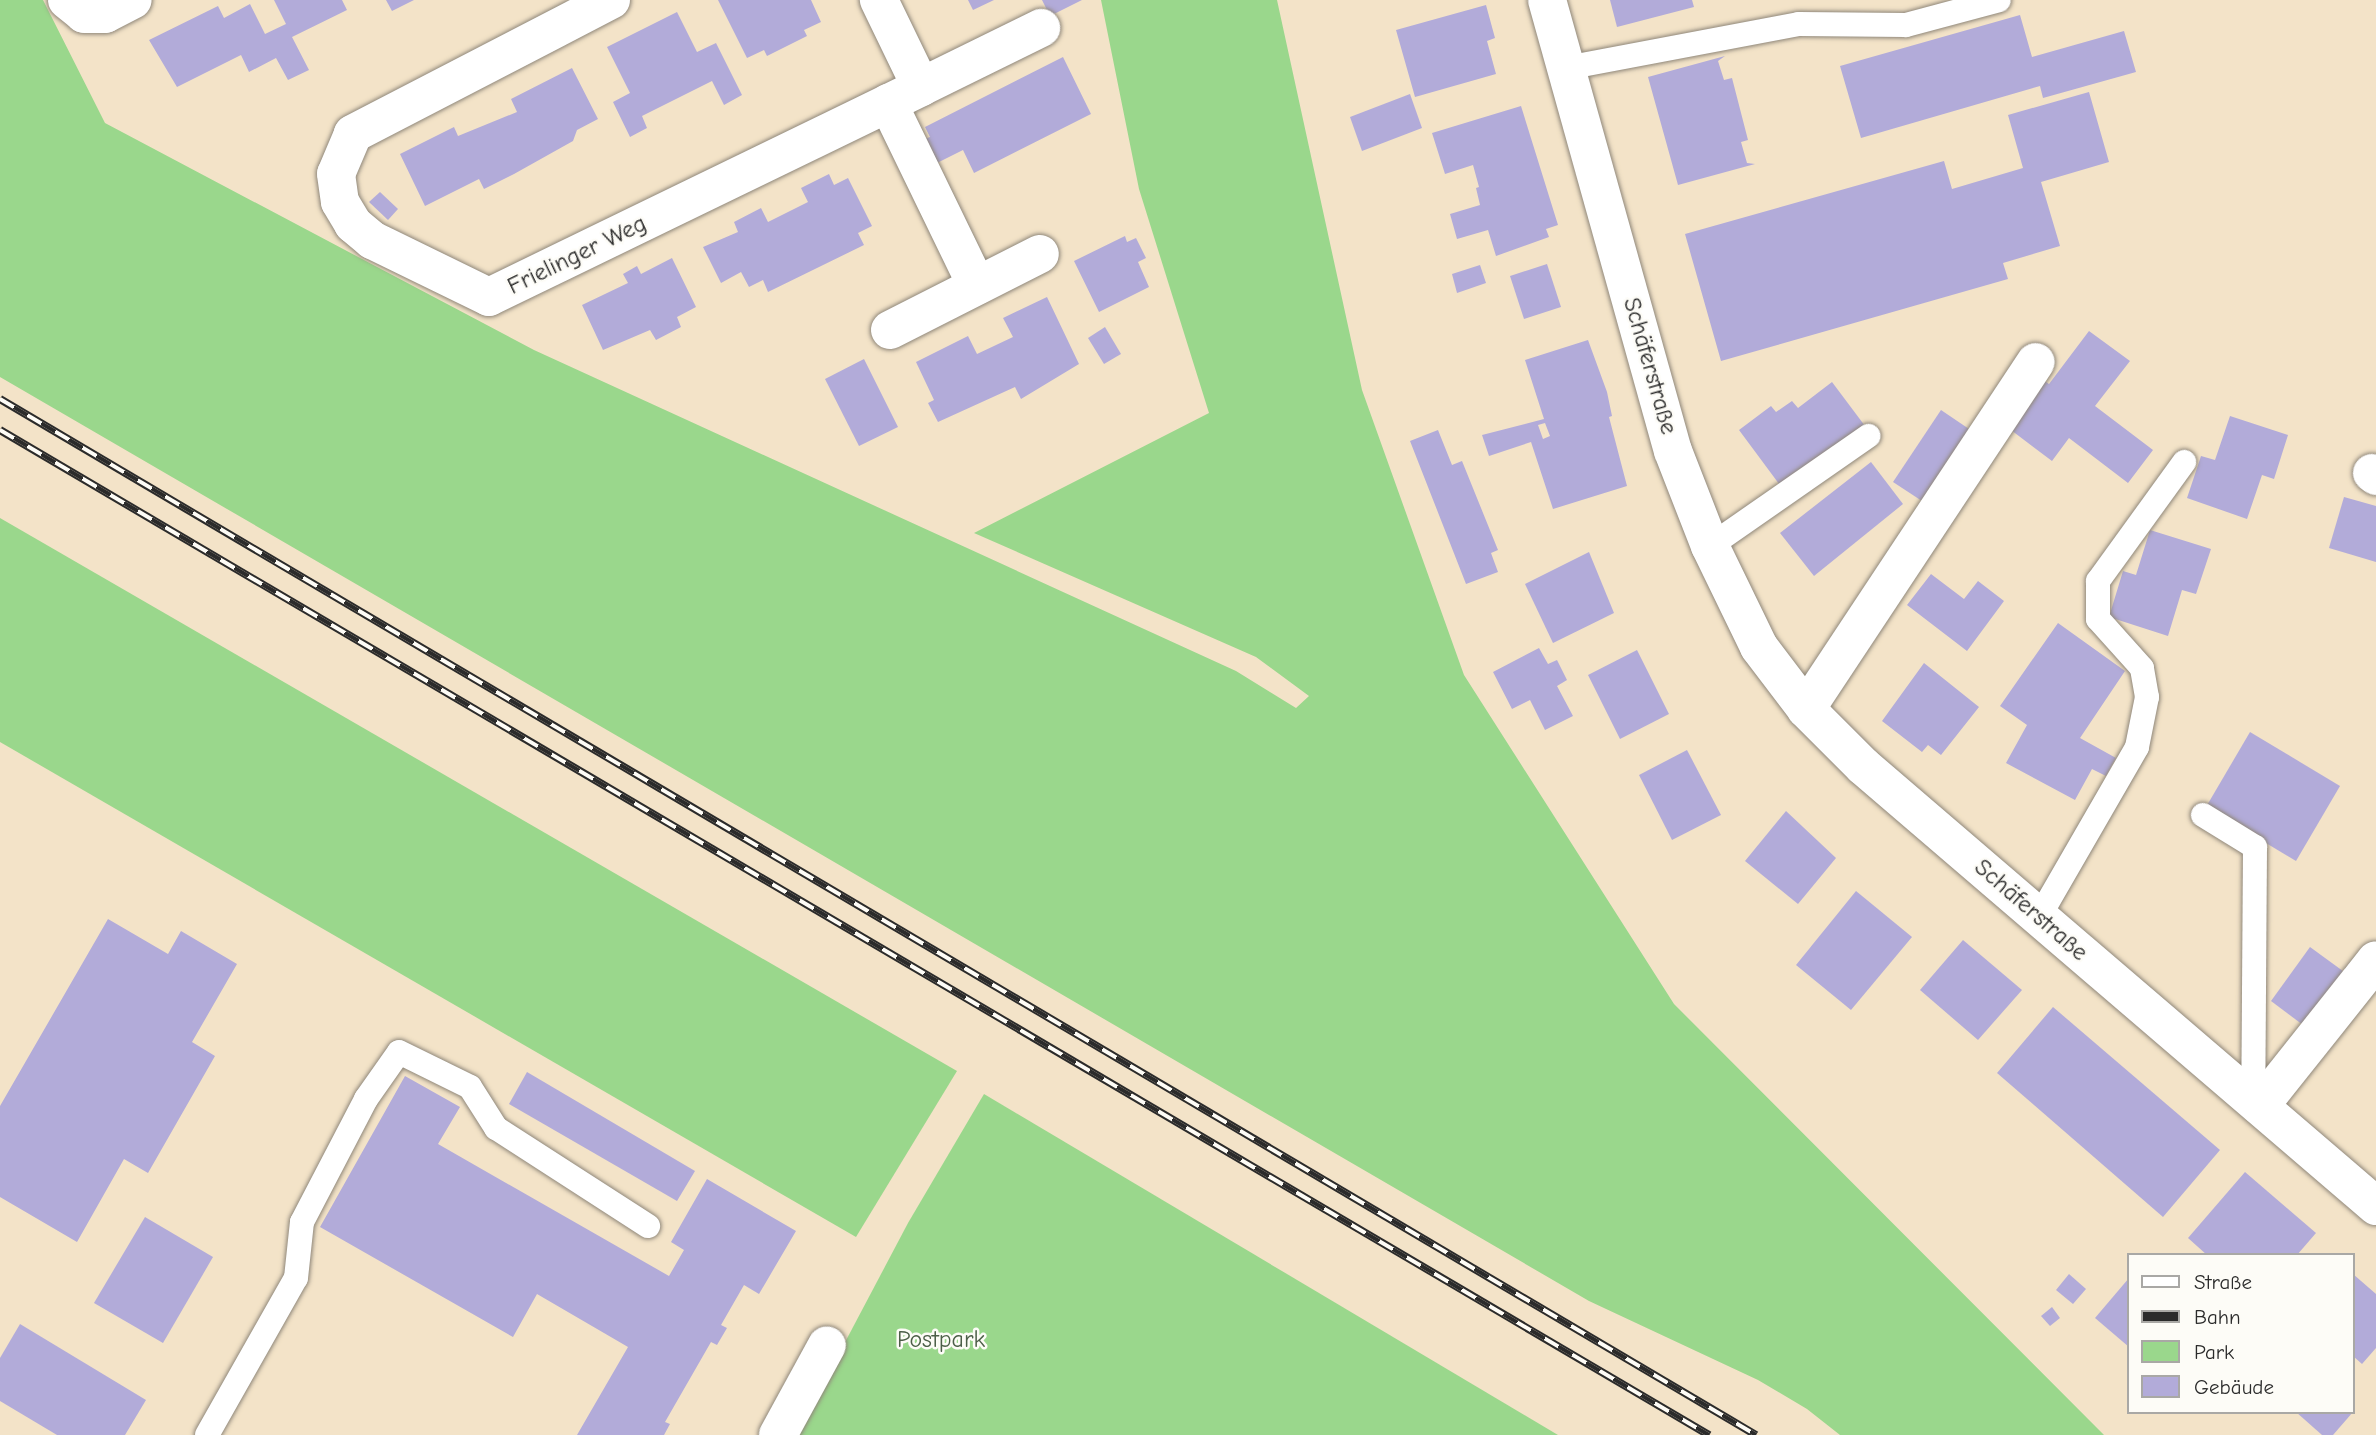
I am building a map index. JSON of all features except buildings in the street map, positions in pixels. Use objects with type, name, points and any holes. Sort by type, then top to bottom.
[{"type":"street","points":[[66,0],[84,14],[105,14],[134,0]]},
{"type":"street","name":"Frielinger Weg","points":[[611,0],[353,134],[336,174],[340,202],[353,224],[372,240],[489,297],[1041,28]]},
{"type":"street","points":[[879,0],[905,95],[977,286]]},
{"type":"street","name":"Schäferstraße","points":[[1547,0],[1673,451],[1710,546],[1759,647],[1806,709],[1863,766],[2376,1206]]},
{"type":"street","points":[[890,330],[1040,254]]},
{"type":"street","points":[[1806,709],[2036,362]]},
{"type":"street","points":[[2256,1104],[2376,960]]},
{"type":"street","points":[[778,1435],[827,1345]]},
{"type":"lane","points":[[1566,68],[1798,24],[1906,26],[1999,0]]},
{"type":"lane","points":[[1710,546],[1868,436]]},
{"type":"lane","points":[[2039,917],[2137,747],[2147,697],[2142,668],[2098,619],[2098,581],[2184,463]]},
{"type":"lane","points":[[2203,815],[2255,847],[2256,1104]]},
{"type":"lane","points":[[207,1435],[296,1278],[302,1222],[366,1099],[399,1052],[470,1087],[496,1128],[648,1226]]},
{"type":"green space","points":[[0,0],[43,0],[105,123],[534,350],[1236,671],[1296,708],[1309,696],[1256,657],[974,533],[1209,413],[1139,189],[1101,0],[1277,0],[1362,390],[1464,675],[1674,1004],[2104,1435],[1840,1435],[1807,1409],[1758,1380],[1589,1301],[0,377]]},
{"type":"green space","points":[[0,518],[957,1071],[856,1237],[0,742]]},
{"type":"green space","name":"Postpark","points":[[984,1094],[1558,1435],[796,1435],[908,1223]]},
{"type":"railway","points":[[0,399],[1756,1435]]},
{"type":"railway","points":[[0,430],[1709,1435]]}]
